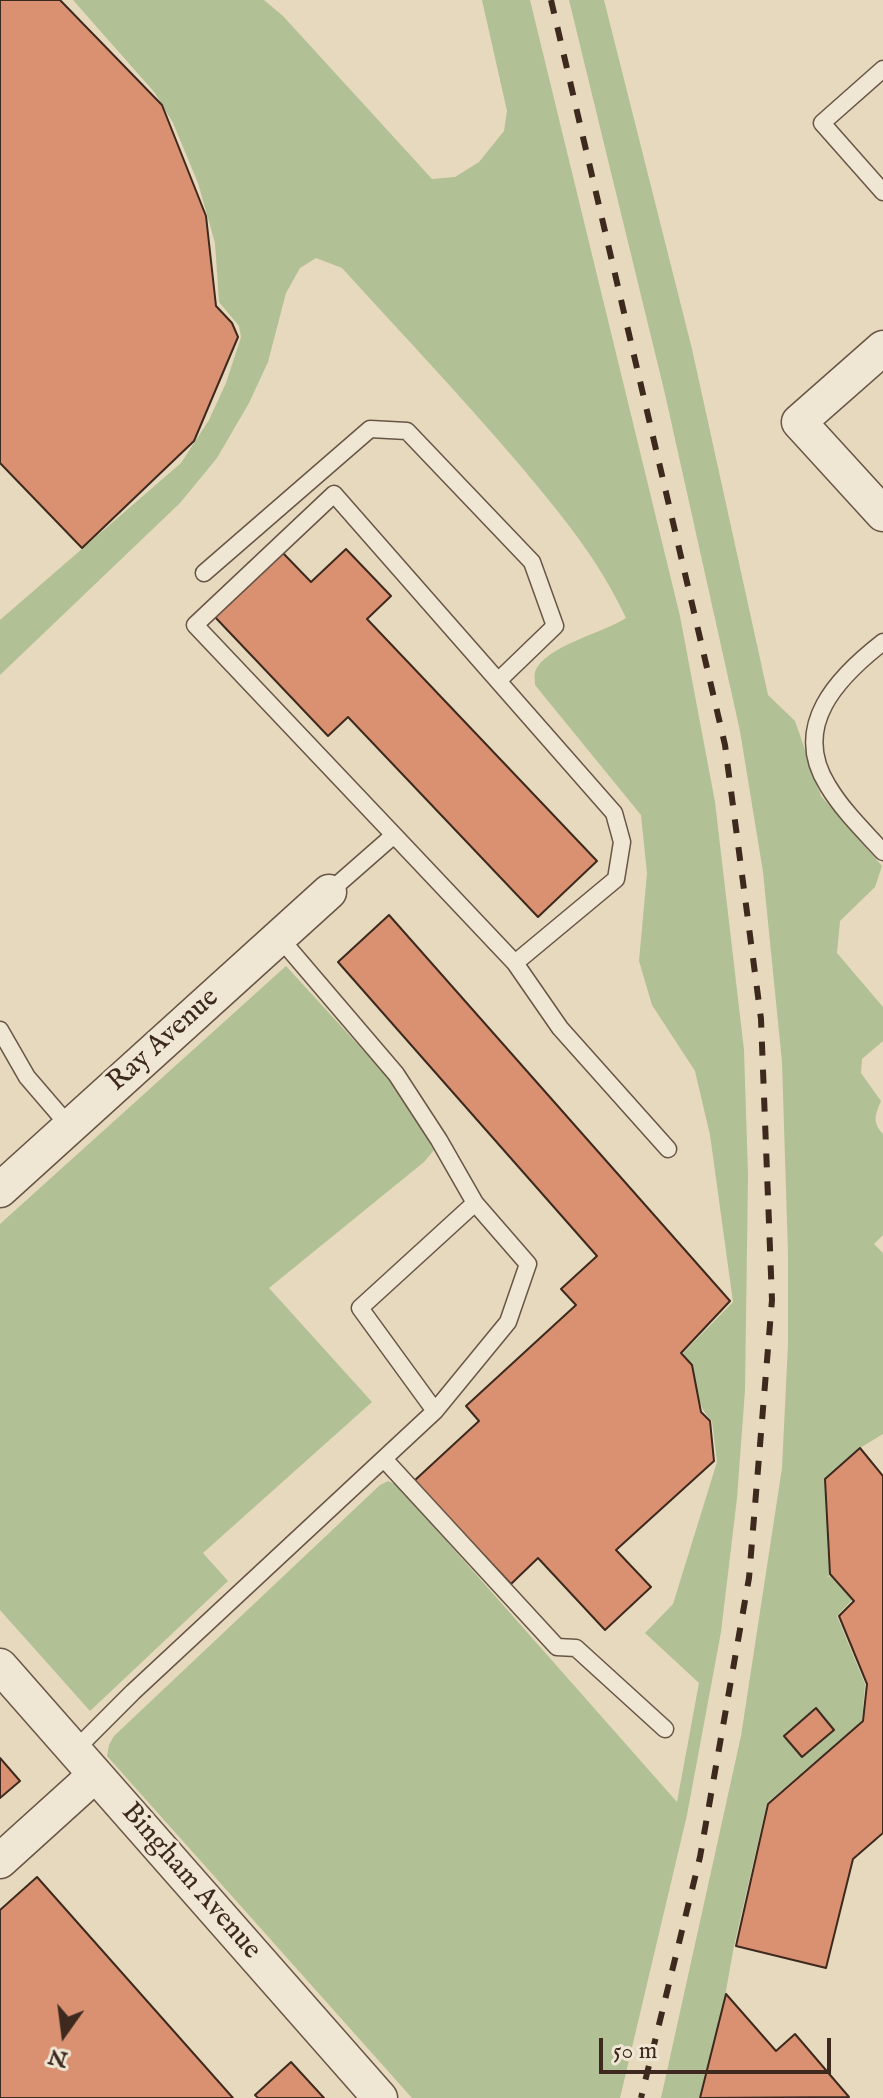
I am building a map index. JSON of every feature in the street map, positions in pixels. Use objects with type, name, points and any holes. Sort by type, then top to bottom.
[{"type":"street","points":[[883,348],[799,422],[883,514]]},
{"type":"street","name":"Ray Avenue","points":[[0,1190],[329,892]]},
{"type":"street","name":"Bingham Avenue","points":[[0,1666],[380,2098]]},
{"type":"street","points":[[0,1861],[85,1763]]},
{"type":"lane","points":[[883,69],[822,123],[883,192]]},
{"type":"lane","points":[[204,573],[370,429],[407,431],[532,562],[555,626],[498,681]]},
{"type":"lane","points":[[515,963],[616,879],[622,842],[614,813],[334,494],[195,625],[515,963],[560,1028],[668,1149]]},
{"type":"lane","points":[[883,642],[847,671],[828,696],[816,722],[815,746],[825,783],[841,806],[883,852]]},
{"type":"lane","points":[[329,892],[394,835]]},
{"type":"lane","points":[[85,1763],[133,1692],[435,1411],[508,1322],[528,1264],[475,1203],[396,1074],[279,937]]},
{"type":"lane","points":[[0,1030],[27,1077],[70,1127]]},
{"type":"lane","points":[[435,1411],[360,1308],[475,1203]]},
{"type":"lane","points":[[384,1459],[557,1647],[576,1648],[665,1729]]},
{"type":"green space","points":[[73,0],[264,0],[283,16],[432,179],[455,177],[479,162],[504,131],[507,111],[482,0],[530,0],[680,616],[715,802],[744,1050],[748,1175],[745,1390],[737,1498],[721,1632],[687,1815],[620,2098],[412,2098],[107,1756],[114,1736],[380,1485],[388,1481],[397,1485],[677,1802],[699,1683],[645,1633],[673,1604],[717,1462],[712,1421],[701,1406],[693,1371],[683,1353],[733,1302],[710,1135],[695,1071],[652,1005],[639,961],[647,873],[641,815],[535,685],[535,672],[550,655],[626,618],[591,556],[549,500],[475,413],[342,268],[316,258],[300,268],[286,293],[268,362],[249,403],[217,458],[180,503],[0,675],[0,620],[181,463],[209,420],[226,383],[241,337],[239,326],[219,302],[215,243],[198,183],[173,123],[155,93]]},
{"type":"green space","points":[[569,0],[604,0],[692,349],[768,695],[795,721],[821,796],[882,866],[875,887],[840,921],[837,953],[883,1007],[883,1041],[862,1059],[861,1073],[881,1101],[876,1118],[883,1134],[883,1235],[874,1244],[883,1253],[883,1434],[860,1448],[825,1479],[830,1574],[827,1578],[830,1576],[852,1600],[837,1616],[865,1684],[862,1721],[767,1803],[725,1996],[699,2098],[661,2098],[741,1736],[782,1468],[788,1344],[788,1253],[782,1062],[763,872],[740,731],[665,394]]},
{"type":"green space","points":[[286,966],[394,1084],[434,1150],[424,1162],[269,1288],[372,1402],[203,1553],[228,1581],[90,1711],[0,1610],[0,1224]]},
{"type":"building","points":[[0,0],[60,0],[162,105],[206,216],[216,306],[232,323],[238,337],[194,441],[82,548],[0,463]]},
{"type":"building","points":[[346,549],[391,596],[367,619],[597,861],[538,917],[348,717],[328,736],[214,616],[282,552],[311,582]]},
{"type":"building","points":[[389,915],[730,1301],[681,1353],[692,1365],[701,1412],[710,1421],[714,1461],[616,1550],[651,1587],[605,1630],[538,1558],[511,1584],[414,1481],[479,1421],[466,1406],[576,1305],[561,1289],[597,1256],[338,962]]},
{"type":"building","points":[[860,1448],[883,1476],[883,1833],[853,1859],[826,1968],[736,1946],[768,1804],[863,1721],[867,1684],[839,1616],[854,1601],[830,1574],[825,1479]]},
{"type":"building","points":[[816,1708],[834,1730],[802,1757],[784,1736]]},
{"type":"building","points":[[0,1758],[20,1781],[0,1798]]},
{"type":"building","points":[[37,1877],[233,2098],[0,2098],[0,1910]]},
{"type":"building","points":[[726,1994],[776,2051],[795,2034],[849,2097],[700,2098]]},
{"type":"building","points":[[291,2062],[324,2098],[258,2098],[255,2095]]},
{"type":"railway","points":[[551,0],[725,745],[761,1019],[772,1300],[749,1578],[700,1857],[641,2098]]}]
